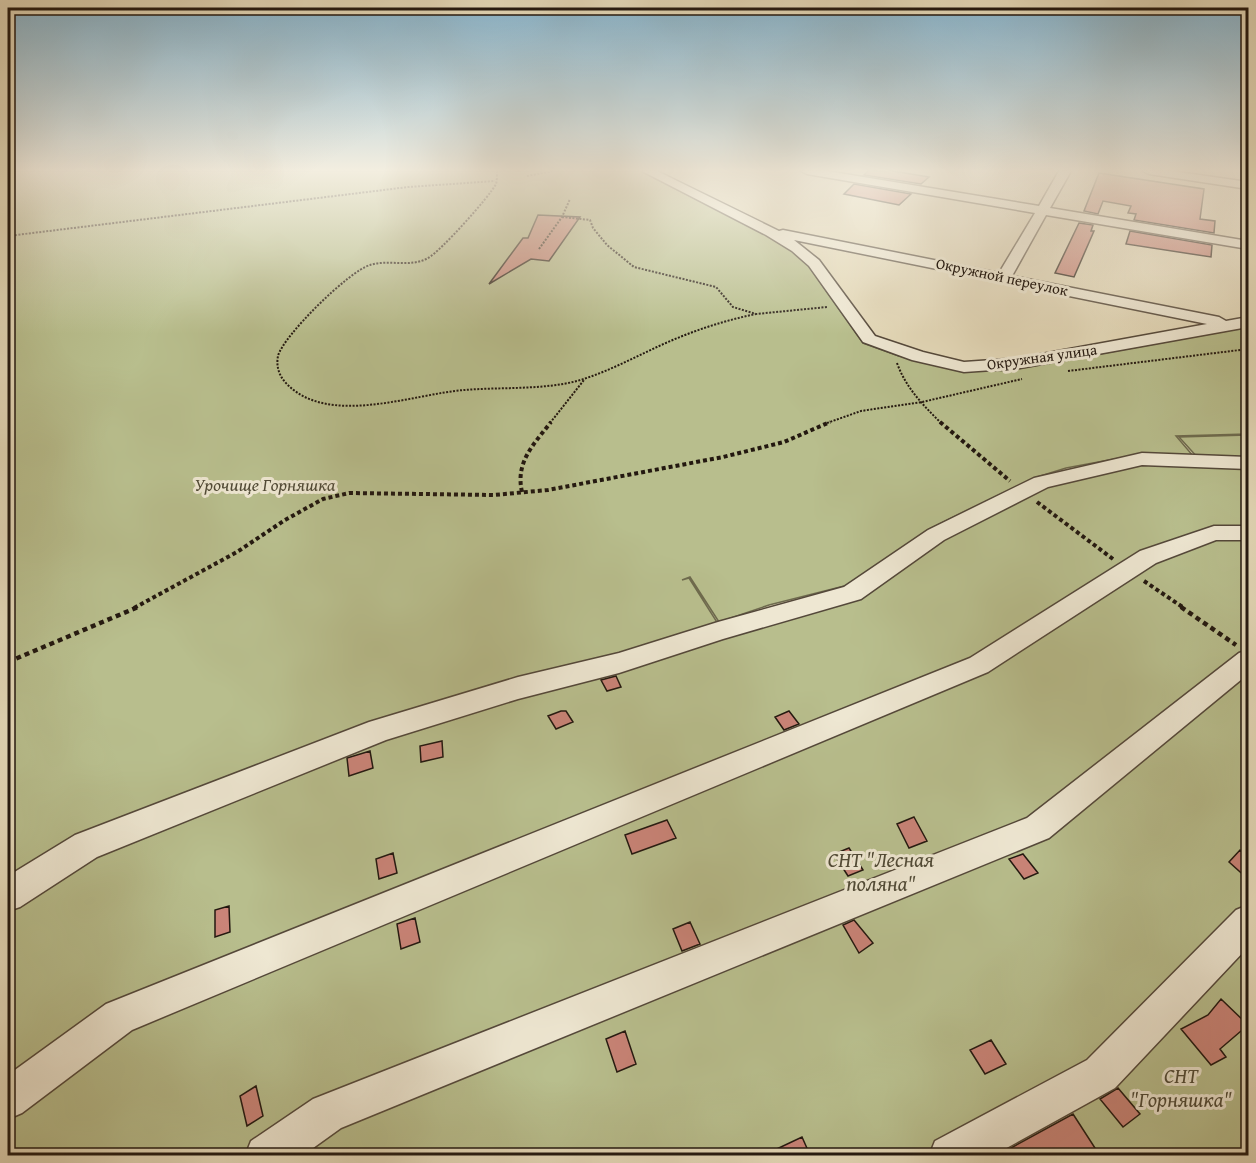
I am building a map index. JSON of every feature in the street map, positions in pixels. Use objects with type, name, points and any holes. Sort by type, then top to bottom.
[{"type":"street","name":"Окружная улица","points":[[757,225],[797,248],[814,263],[869,339],[904,351],[964,366],[1020,363],[1240,323]]},
{"type":"street","points":[[1004,277],[1033,225]]},
{"type":"street","points":[[1132,225],[1248,245]]},
{"type":"street","name":"Окружной переулок","points":[[771,232],[1240,323]]},
{"type":"street","points":[[8,895],[86,846],[379,730],[518,688],[619,663],[718,631],[852,593],[936,535],[1041,482],[1142,459],[1248,463]]},
{"type":"street","points":[[8,1100],[119,1017],[980,664],[1148,557],[1214,533],[1248,533]]},
{"type":"street","points":[[266,1155],[327,1113],[1038,828],[1244,654]]},
{"type":"street","points":[[950,1155],[1101,1074],[1248,922]]},
{"type":"path","points":[[8,236],[97,225]]},
{"type":"path","points":[[459,225],[427,260],[376,263],[350,276],[284,343],[277,356],[278,372],[288,385],[306,397],[328,403],[371,405],[448,391],[531,387],[585,380],[688,333],[740,316],[846,306]]},
{"type":"path","points":[[539,249],[556,225]]},
{"type":"path","points":[[592,225],[607,245],[634,267],[716,287],[734,307],[756,314]]},
{"type":"path","points":[[1065,371],[1248,349]]},
{"type":"path","points":[[904,351],[896,364],[901,378],[937,420],[977,456],[1244,654]]},
{"type":"path","points":[[8,662],[140,606],[237,552],[285,520],[323,499],[349,494],[494,495],[559,488],[723,457],[783,442],[861,411],[922,402],[1031,377]]},
{"type":"path","points":[[522,492],[519,480],[524,456],[585,380]]},
{"type":"green space","points":[[8,225],[749,225],[780,241],[803,258],[863,343],[899,356],[964,369],[1006,371],[1248,327],[1248,434],[1176,436],[1194,457],[1136,455],[1066,468],[1034,478],[929,529],[848,588],[844,586],[769,605],[719,622],[690,577],[682,580],[689,578],[718,624],[848,589],[1070,470],[1198,458],[1179,437],[1248,435],[1248,1155],[8,1155]]},
{"type":"building","points":[[534,225],[574,225],[549,261],[531,259],[489,284],[523,238],[528,238]]},
{"type":"building","points":[[1078,225],[1093,225],[1091,231],[1094,231],[1074,277],[1055,273]]},
{"type":"building","points":[[1166,225],[1215,225],[1214,233]]},
{"type":"building","points":[[1130,231],[1212,245],[1211,257],[1126,244]]},
{"type":"building","points":[[616,676],[621,687],[607,691],[601,680]]},
{"type":"building","points":[[566,711],[573,722],[556,729],[548,716]]},
{"type":"building","points":[[789,711],[799,724],[784,730],[775,717]]},
{"type":"building","points":[[442,741],[443,757],[421,762],[420,746]]},
{"type":"building","points":[[370,751],[373,768],[349,776],[347,758]]},
{"type":"building","points":[[914,817],[927,841],[909,848],[897,824]]},
{"type":"building","points":[[667,820],[676,838],[632,854],[625,835]]},
{"type":"building","points":[[849,848],[863,870],[848,876],[834,854]]},
{"type":"building","points":[[1240,850],[1248,858],[1248,879],[1229,862]]},
{"type":"building","points":[[393,853],[397,873],[379,879],[376,859]]},
{"type":"building","points":[[1023,854],[1038,873],[1024,879],[1009,859]]},
{"type":"building","points":[[229,906],[230,932],[215,937],[215,910]]},
{"type":"building","points":[[415,918],[420,942],[401,949],[397,924]]},
{"type":"building","points":[[854,920],[873,943],[859,953],[843,925]]},
{"type":"building","points":[[690,922],[700,944],[682,951],[673,929]]},
{"type":"building","points":[[1221,999],[1248,1025],[1220,1049],[1226,1057],[1211,1065],[1181,1029],[1208,1015]]},
{"type":"building","points":[[625,1031],[636,1064],[617,1072],[606,1039]]},
{"type":"building","points":[[991,1040],[1006,1064],[985,1074],[970,1050]]},
{"type":"building","points":[[256,1086],[263,1116],[247,1126],[240,1096]]},
{"type":"building","points":[[1118,1088],[1140,1114],[1123,1127],[1100,1099]]},
{"type":"building","points":[[1073,1114],[1095,1148],[1082,1155],[998,1155]]},
{"type":"building","points":[[802,1137],[810,1155],[764,1155]]},
{"type":"park label","name":"Урочище Горняшка","points":[[265,485]]},
{"type":"park label","name":"СНТ \"Лесная поляна\"","points":[[881,872]]},
{"type":"park label","name":"СНТ \"Горняшка\"","points":[[1181,1088]]}]
